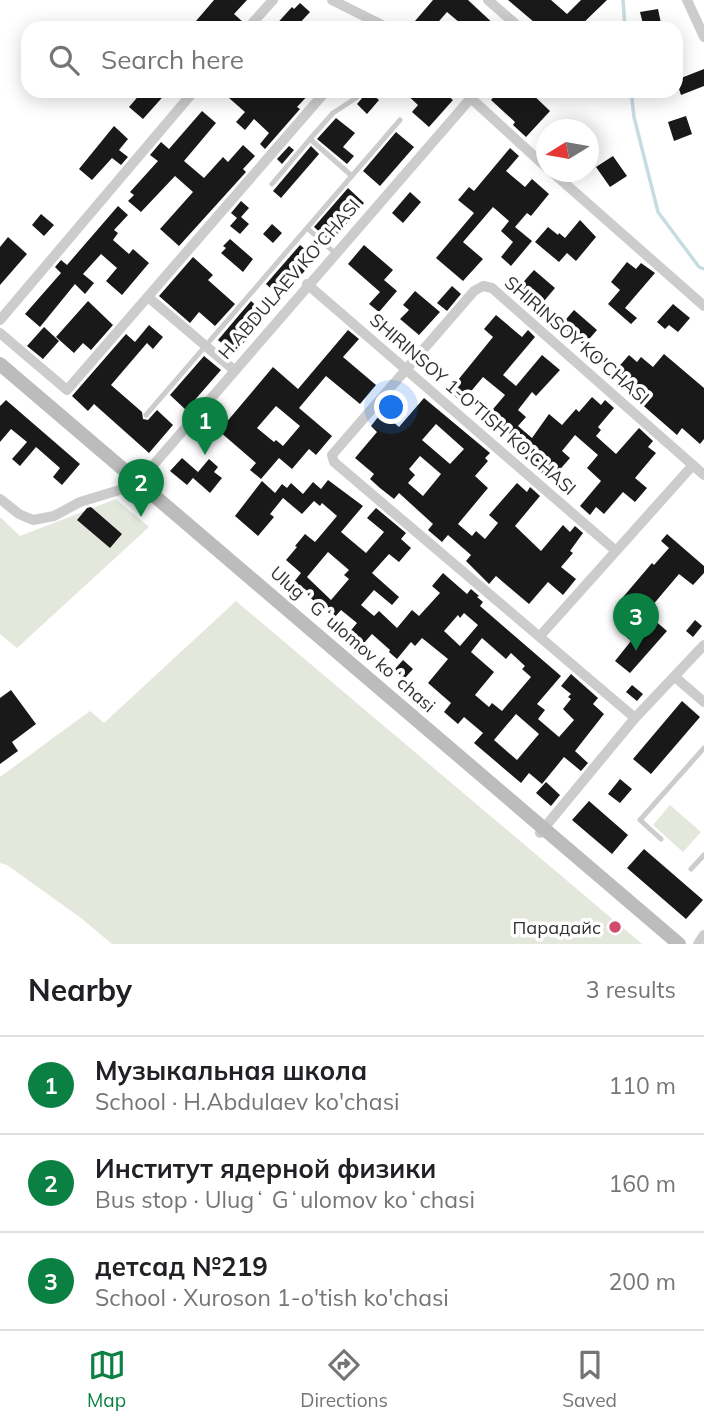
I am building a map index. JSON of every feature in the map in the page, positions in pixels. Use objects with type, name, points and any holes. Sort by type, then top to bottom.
[{"type":"main road","name":"Ulugʻ Gʻulomov koʻchasi","points":[[0,364],[14,379],[679,944]]},
{"type":"main road","name":"Ulugʻ Gʻulomov koʻchasi","points":[[0,370],[14,379]]},
{"type":"main road","name":"Ulugʻ Gʻulomov koʻchasi","points":[[542,830],[670,944]]},
{"type":"street","points":[[254,21],[273,0]]},
{"type":"street","points":[[332,0],[372,21]]},
{"type":"street","points":[[488,0],[512,21]]},
{"type":"street","points":[[687,0],[704,37]]},
{"type":"street","points":[[0,320],[188,98]]},
{"type":"street","points":[[0,333],[67,390],[320,98]]},
{"type":"street","name":"H.ABDULAEV KO'CHASI","points":[[137,483],[466,98]]},
{"type":"street","points":[[475,98],[536,156]]},
{"type":"street","points":[[563,182],[704,306]]},
{"type":"street","name":"SHIRINSOY 1-O'TISH KO'CHASI","points":[[307,284],[616,551]]},
{"type":"street","name":"SHIRINSOY KO'CHASI","points":[[540,636],[332,458],[474,290],[488,286],[704,475]]},
{"type":"street","points":[[148,297],[234,370]]},
{"type":"street","points":[[14,379],[31,360]]},
{"type":"street","points":[[635,718],[540,636],[694,466]]},
{"type":"street","points":[[0,499],[19,514],[33,520],[54,516],[80,502],[137,483]]},
{"type":"street","points":[[542,830],[635,718],[704,645]]},
{"type":"street","points":[[675,677],[704,702]]},
{"type":"street","points":[[698,944],[704,935]]},
{"type":"lane","points":[[272,184],[333,113],[356,98]]},
{"type":"lane","points":[[146,415],[400,120]]},
{"type":"lane","points":[[310,139],[352,176]]},
{"type":"lane","points":[[307,228],[335,253]]},
{"type":"lane","points":[[661,839],[640,820],[704,748]]},
{"type":"lane","points":[[691,869],[704,855]]},
{"type":"shaded area","points":[[116,499],[149,527],[17,648],[0,634],[0,517],[20,536]]},
{"type":"shaded area","points":[[236,601],[642,944],[112,944],[81,918],[7,865],[0,863],[0,777],[90,711],[104,723]]},
{"type":"shaded area","points":[[670,805],[701,832],[683,852],[653,825]]},
{"type":"building","points":[[214,0],[247,0],[234,14],[242,21],[196,21]]},
{"type":"building","points":[[433,0],[468,0],[490,21],[458,21],[447,12],[439,21],[415,21]]},
{"type":"building","points":[[508,0],[551,0],[567,14],[581,0],[607,0],[585,21],[533,21]]},
{"type":"building","points":[[300,3],[310,12],[302,21],[279,21],[292,7],[294,9]]},
{"type":"building","points":[[658,9],[661,21],[642,21],[640,12]]},
{"type":"building","points":[[704,69],[704,86],[683,94],[683,77]]},
{"type":"building","points":[[137,98],[162,98],[143,119],[129,107]]},
{"type":"building","points":[[229,98],[305,98],[297,107],[300,109],[265,149],[260,144],[269,133],[254,119],[245,130],[236,122],[245,112]]},
{"type":"building","points":[[362,98],[379,100],[367,114],[357,104]]},
{"type":"building","points":[[410,98],[453,100],[429,127],[412,112],[418,105]]},
{"type":"building","points":[[493,98],[536,98],[550,111],[543,119],[536,119],[536,126],[526,137],[513,125],[515,122],[491,100]]},
{"type":"building","points":[[202,111],[216,123],[184,161],[204,178],[223,157],[228,162],[243,145],[255,156],[243,169],[246,172],[179,246],[160,229],[193,192],[175,176],[141,212],[128,201],[134,195],[130,192],[158,161],[150,155],[161,142],[169,149]]},
{"type":"building","points":[[686,116],[692,134],[674,141],[668,122]]},
{"type":"building","points":[[336,118],[355,133],[343,147],[354,156],[347,164],[317,139]]},
{"type":"building","points":[[114,126],[128,139],[119,150],[128,157],[121,165],[112,158],[92,180],[79,169]]},
{"type":"building","points":[[396,132],[414,147],[380,186],[363,171]]},
{"type":"building","points":[[289,146],[294,150],[282,164],[277,159]]},
{"type":"building","points":[[311,146],[319,154],[281,198],[273,191]]},
{"type":"building","points":[[510,148],[519,156],[506,171],[525,187],[532,179],[549,194],[531,216],[527,213],[515,227],[532,241],[511,266],[501,257],[513,242],[501,231],[509,221],[493,207],[463,242],[483,259],[463,281],[436,258],[474,213],[458,200],[469,187],[474,191]]},
{"type":"building","points":[[613,156],[627,176],[610,187],[599,171],[599,165]]},
{"type":"building","points":[[348,188],[364,203],[331,242],[314,227]]},
{"type":"building","points":[[410,192],[421,202],[403,223],[392,213]]},
{"type":"building","points":[[241,201],[249,208],[241,217],[249,224],[240,234],[230,226],[237,218],[231,213]]},
{"type":"building","points":[[118,206],[128,215],[114,230],[118,233],[113,240],[129,254],[133,249],[149,263],[122,295],[106,281],[117,268],[101,254],[83,274],[94,283],[85,294],[75,284],[40,327],[25,314],[61,273],[55,267],[61,260],[67,265]]},
{"type":"building","points":[[41,214],[54,225],[44,236],[32,225]]},
{"type":"building","points":[[580,220],[596,237],[576,261],[567,253],[559,262],[535,242],[548,227],[565,238]]},
{"type":"building","points":[[272,224],[282,233],[273,243],[263,234]]},
{"type":"building","points":[[8,237],[27,254],[0,285],[0,247]]},
{"type":"building","points":[[230,239],[253,259],[243,272],[221,253],[226,248],[223,246]]},
{"type":"building","points":[[300,245],[316,258],[281,298],[266,284]]},
{"type":"building","points":[[364,245],[393,270],[384,280],[397,291],[379,312],[369,304],[380,292],[348,264]]},
{"type":"building","points":[[193,257],[213,275],[208,280],[235,304],[215,326],[199,312],[190,323],[159,296]]},
{"type":"building","points":[[627,262],[636,269],[641,263],[655,273],[625,308],[637,318],[631,324],[608,304],[620,290],[611,282]]},
{"type":"building","points":[[534,270],[555,288],[539,307],[518,288]]},
{"type":"building","points":[[452,286],[461,294],[447,311],[437,303]]},
{"type":"building","points":[[415,291],[440,312],[419,335],[400,319],[409,310],[403,305]]},
{"type":"building","points":[[88,301],[113,325],[91,350],[83,343],[74,353],[56,337]]},
{"type":"building","points":[[251,301],[267,315],[234,354],[218,340]]},
{"type":"building","points":[[673,304],[690,318],[678,332],[669,325],[665,329],[657,322]]},
{"type":"building","points":[[574,310],[597,330],[584,345],[561,325]]},
{"type":"building","points":[[496,315],[522,337],[528,330],[535,337],[503,375],[516,386],[542,355],[560,370],[536,396],[532,392],[518,410],[526,417],[518,426],[532,438],[549,414],[562,425],[576,409],[579,412],[592,397],[601,405],[605,400],[614,408],[598,427],[601,430],[596,436],[616,454],[639,428],[653,441],[648,447],[656,453],[635,478],[647,488],[635,502],[623,492],[604,514],[596,507],[590,515],[580,506],[601,481],[587,468],[598,455],[575,435],[562,451],[570,458],[556,474],[548,467],[542,473],[519,453],[513,445],[517,440],[488,415],[505,395],[483,377],[462,402],[449,391],[493,337],[484,329]]},
{"type":"building","points":[[149,325],[163,337],[153,349],[147,343],[111,385],[142,412],[143,419],[148,420],[157,410],[173,425],[149,453],[94,404],[88,411],[72,396],[126,334],[135,342]]},
{"type":"building","points":[[44,327],[59,341],[43,359],[27,346]]},
{"type":"building","points":[[348,330],[359,339],[343,357],[376,385],[360,404],[326,376],[299,408],[332,436],[316,455],[309,449],[292,469],[279,458],[261,479],[250,470],[256,463],[219,431],[273,367],[298,389]],"holes":[[[276,406],[300,426],[283,446],[257,428]]]},
{"type":"building","points":[[596,348],[603,354],[595,364],[588,357]]},
{"type":"building","points":[[664,354],[704,388],[704,439],[700,444],[682,428],[677,435],[638,401],[643,395],[615,371],[629,355],[637,362],[641,357],[653,367]]},
{"type":"building","points":[[204,356],[221,370],[186,410],[170,395]]},
{"type":"building","points":[[424,398],[490,453],[485,458],[488,461],[475,476],[488,488],[458,524],[472,536],[476,531],[485,539],[498,523],[489,515],[517,483],[527,492],[530,487],[540,496],[515,526],[541,551],[563,525],[570,532],[575,526],[583,533],[570,551],[573,553],[561,567],[576,579],[563,595],[548,582],[529,604],[496,576],[489,584],[466,561],[471,555],[448,535],[442,542],[428,530],[433,524],[399,493],[394,499],[370,479],[374,474],[355,458],[377,432],[371,426],[382,412],[399,427]],"holes":[[[436,424],[464,449],[450,464],[422,440]],[[420,456],[441,474],[423,496],[408,483],[415,475],[409,469]]]},
{"type":"building","points":[[6,400],[80,464],[62,485],[53,477],[60,468],[36,447],[20,466],[12,459],[27,442],[11,429],[0,442],[0,406]]},
{"type":"building","points":[[182,458],[198,472],[187,485],[170,471]]},
{"type":"building","points":[[209,459],[218,467],[214,472],[222,478],[210,493],[193,478]]},
{"type":"building","points":[[328,480],[363,506],[341,532],[366,553],[384,532],[367,518],[376,508],[406,533],[401,539],[411,548],[399,562],[389,554],[372,573],[399,597],[392,605],[374,590],[361,605],[374,616],[379,611],[397,628],[412,610],[419,616],[440,593],[432,586],[443,573],[467,594],[471,589],[483,602],[480,606],[561,676],[537,704],[545,710],[538,719],[559,737],[574,720],[563,709],[571,699],[568,697],[571,694],[561,686],[571,674],[598,698],[593,704],[604,714],[575,751],[588,763],[581,771],[564,757],[542,784],[529,773],[521,783],[474,743],[483,733],[464,717],[458,724],[444,712],[451,703],[428,683],[448,659],[422,638],[415,646],[411,642],[397,659],[372,634],[363,644],[356,637],[354,640],[348,634],[357,623],[341,610],[334,618],[293,583],[301,573],[286,560],[297,547],[295,546],[305,534],[315,542],[337,516],[322,503],[320,506],[314,501],[302,514],[283,498],[270,514],[274,517],[258,536],[235,516],[262,481],[275,493],[282,484],[287,488],[291,483],[303,494],[313,482],[321,489]],"holes":[[[328,552],[349,570],[344,575],[349,579],[331,600],[307,577]],[[464,613],[478,625],[460,646],[444,631],[458,615],[460,618]],[[482,638],[506,659],[511,653],[525,666],[522,669],[531,677],[502,711],[492,703],[489,707],[475,695],[494,672],[471,652]],[[516,714],[539,734],[517,760],[494,740]]]},
{"type":"building","points":[[91,507],[122,534],[110,548],[77,520]]},
{"type":"building","points":[[667,534],[704,566],[704,573],[693,585],[679,574],[646,613],[667,631],[630,673],[615,661],[631,641],[620,631],[633,616],[618,603],[652,563],[654,565],[669,548],[661,541]]},
{"type":"building","points":[[695,620],[702,626],[693,637],[686,631]]},
{"type":"building","points":[[403,660],[413,669],[404,679],[394,670]]},
{"type":"building","points":[[632,685],[643,694],[637,701],[626,692]]},
{"type":"building","points":[[11,690],[36,724],[12,742],[18,751],[0,764],[0,698]]},
{"type":"building","points":[[682,701],[700,717],[651,774],[633,759]]},
{"type":"building","points":[[620,779],[632,789],[620,803],[608,794]]},
{"type":"building","points":[[546,782],[560,795],[551,806],[536,793]]},
{"type":"building","points":[[589,801],[628,835],[612,854],[572,820]]},
{"type":"building","points":[[644,849],[703,900],[686,919],[627,868]]},
{"type":"waterway","points":[[623,0],[624,21]]},
{"type":"waterway","points":[[632,98],[634,117],[658,212],[699,267],[704,269]]},
{"type":"place","name":"Музыкальная школа","points":[[205,455]]},
{"type":"place","name":"Институт ядерной физики","points":[[141,517]]},
{"type":"place","name":"детсад №219","points":[[636,651]]},
{"type":"place","name":"Парадайс","points":[[615,927]]}]
